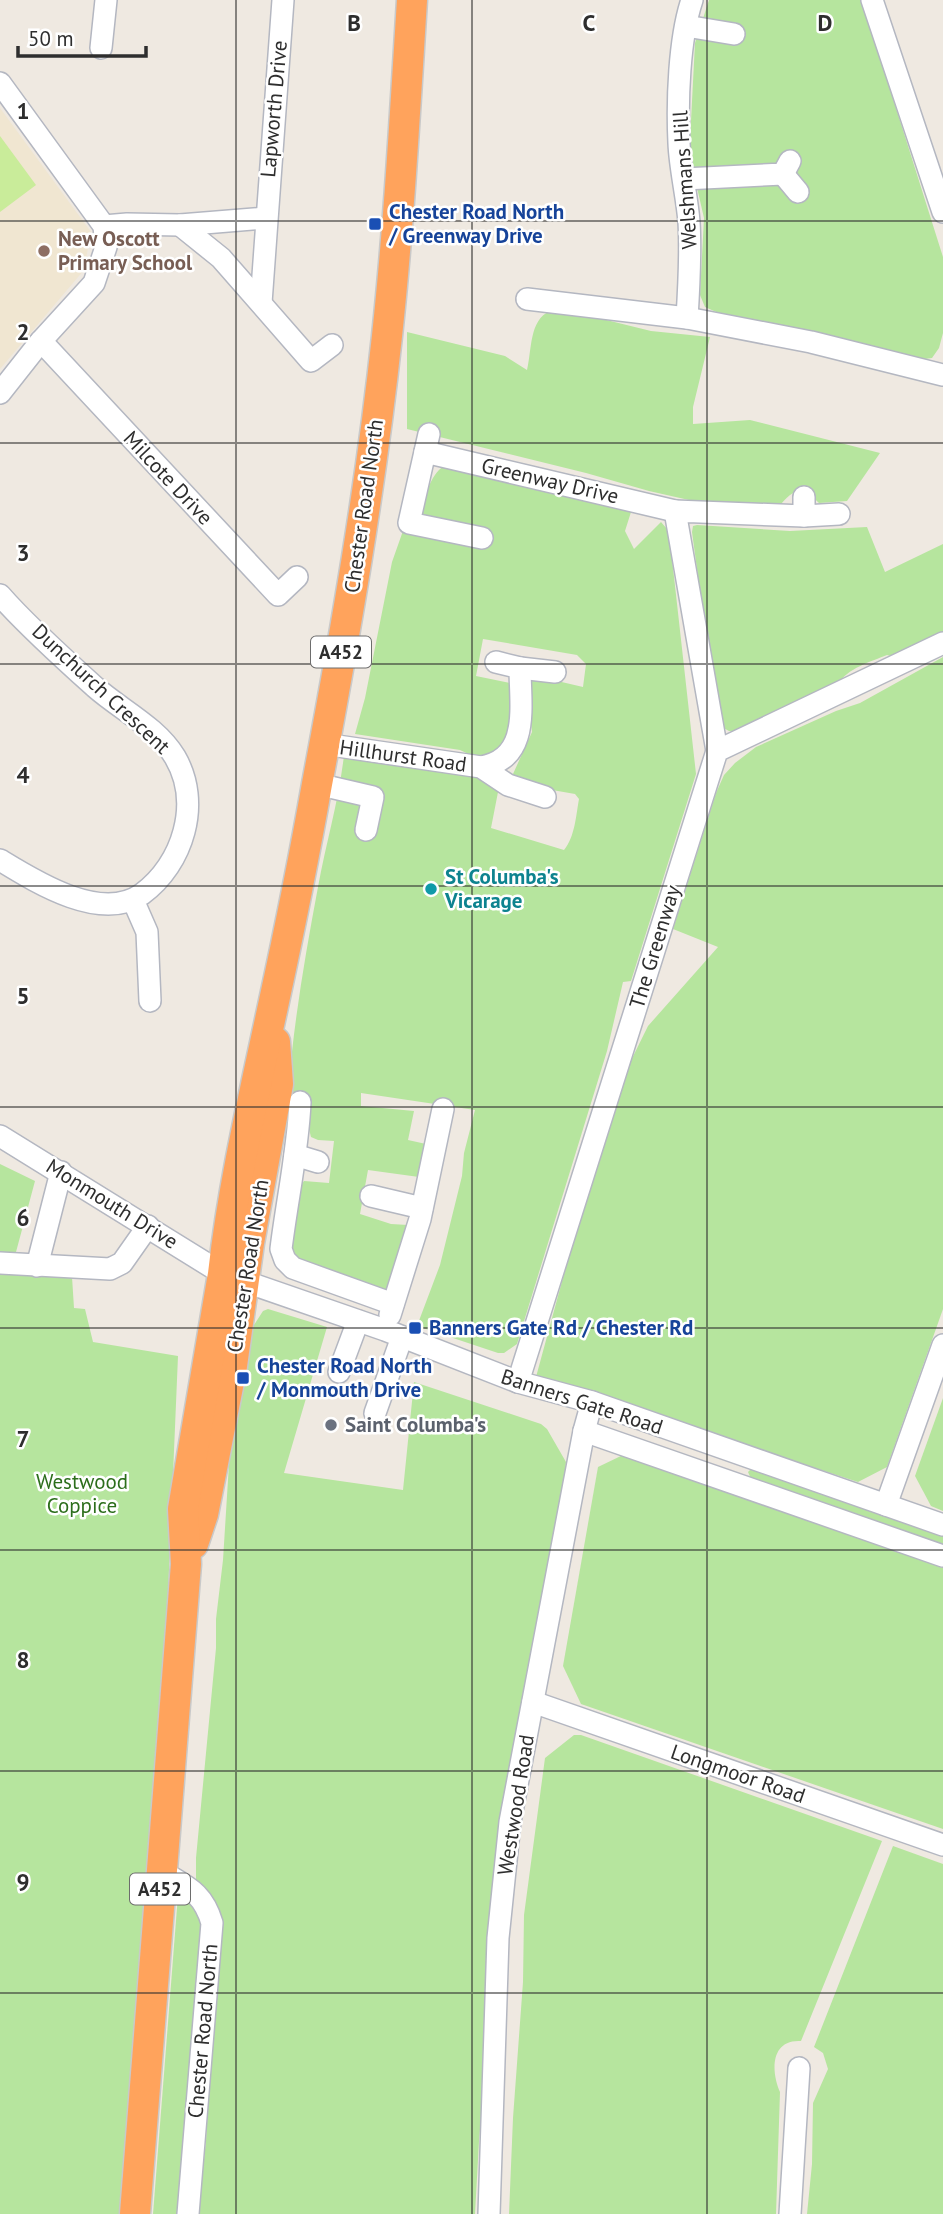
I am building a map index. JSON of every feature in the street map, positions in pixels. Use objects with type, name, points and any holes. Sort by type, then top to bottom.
[{"type":"highway","name":"Chester Road North","points":[[135,2214],[186,1564],[183,1509],[234,1278],[249,1243],[278,1084],[273,1006],[317,784],[360,544],[387,338],[400,199],[412,0]]},
{"type":"street","points":[[101,48],[106,0]]},
{"type":"street","name":"Lapworth Drive","points":[[261,303],[283,0]]},
{"type":"street","name":"Welshmans Hill","points":[[687,318],[690,262],[679,145],[681,64],[685,26],[692,0]]},
{"type":"street","points":[[872,0],[943,212]]},
{"type":"street","points":[[685,26],[734,34]]},
{"type":"street","points":[[0,83],[104,226],[106,247],[94,283],[41,341],[0,393]]},
{"type":"street","points":[[684,179],[787,168],[798,192]]},
{"type":"street","points":[[104,226],[180,225],[266,218]]},
{"type":"street","points":[[180,225],[221,258],[311,361],[332,345]]},
{"type":"street","points":[[527,299],[687,318],[811,342],[943,375]]},
{"type":"street","name":"Milcote Drive","points":[[41,341],[278,595],[297,577]]},
{"type":"street","name":"Greenway Drive","points":[[482,538],[409,523],[427,443],[675,511],[804,507],[839,514]]},
{"type":"street","points":[[675,511],[717,751],[943,643]]},
{"type":"street","name":"Dunchurch Crescent","points":[[0,595],[96,687],[162,740],[176,758],[189,799],[184,832],[172,858],[152,886],[133,900]]},
{"type":"street","points":[[496,662],[555,672]]},
{"type":"street","name":"Hillhurst Road","points":[[481,767],[503,760],[513,747],[520,728],[520,668]]},
{"type":"street","name":"Hillhurst Road","points":[[324,744],[481,767],[508,785],[545,796]]},
{"type":"street","name":"The Greenway","points":[[518,1382],[717,751]]},
{"type":"street","points":[[317,784],[373,797],[366,830]]},
{"type":"street","points":[[0,860],[85,902],[112,905],[133,900],[147,932],[150,1001]]},
{"type":"street","points":[[300,1102],[298,1139],[281,1249],[285,1260],[293,1268],[393,1304]]},
{"type":"street","points":[[375,1413],[394,1334],[393,1304],[422,1208],[443,1109]]},
{"type":"street","name":"Monmouth Drive","points":[[0,1136],[234,1278]]},
{"type":"street","points":[[295,1155],[318,1162]]},
{"type":"street","points":[[37,1266],[61,1172]]},
{"type":"street","points":[[371,1196],[422,1208]]},
{"type":"street","points":[[0,1262],[110,1269],[121,1263],[148,1226]]},
{"type":"street","name":"Banners Gate Road","points":[[234,1278],[394,1334],[518,1382],[592,1402],[943,1525]]},
{"type":"street","points":[[339,1372],[358,1321]]},
{"type":"street","points":[[886,1505],[943,1345]]},
{"type":"street","name":"Westwood Road","points":[[489,2214],[498,1938],[510,1822],[584,1431],[592,1402]]},
{"type":"street","name":"Banners Gate Road","points":[[584,1431],[943,1556]]},
{"type":"street","name":"Longmoor Road","points":[[533,1702],[943,1845]]},
{"type":"street","name":"Chester Road North","points":[[162,1871],[206,1904],[212,1923],[188,2214]]},
{"type":"street","points":[[790,2214],[799,2068]]},
{"type":"shaded area","name":"New Oscott Primary School","points":[[0,108],[91,232],[84,270],[0,369]]},
{"type":"green space","points":[[709,0],[862,0],[943,257],[943,333],[939,348],[932,358],[917,360],[723,315],[705,307],[700,295],[704,218],[690,140],[695,43]]},
{"type":"green space","points":[[0,136],[36,185],[0,212]]},
{"type":"green space","points":[[550,311],[590,316],[651,331],[710,337],[693,407],[693,424],[750,420],[880,453],[847,501],[819,503],[808,494],[798,492],[789,496],[779,507],[720,507],[407,429],[407,332],[505,356],[527,370],[535,328],[543,315]]},
{"type":"green space","points":[[447,464],[631,512],[625,531],[634,549],[661,522],[667,529],[696,774],[631,981],[623,982],[607,1051],[517,1344],[504,1353],[417,1326],[440,1265],[475,1110],[361,1093],[361,1106],[414,1111],[408,1140],[426,1144],[419,1177],[368,1170],[360,1214],[391,1224],[408,1225],[401,1263],[385,1291],[291,1256],[288,1238],[292,1207],[304,1181],[329,1183],[334,1141],[311,1137],[311,1098],[288,1095],[304,965],[344,755],[468,772],[499,787],[491,828],[564,850],[571,839],[574,826],[579,799],[575,794],[518,784],[513,774],[532,732],[528,693],[532,677],[583,687],[586,664],[577,655],[483,639],[476,676],[510,683],[515,716],[505,750],[477,758],[460,750],[355,734],[365,698],[392,562],[404,528],[422,516],[430,485],[436,473]]},
{"type":"green space","points":[[693,526],[790,531],[867,527],[885,572],[943,544],[943,632],[894,657],[887,655],[860,666],[842,678],[838,684],[736,731],[729,731],[718,725],[692,532]]},
{"type":"green space","points":[[943,657],[943,1309],[887,1467],[858,1482],[536,1377],[611,1101],[648,1026],[718,947],[673,929],[724,775],[756,747],[860,703]]},
{"type":"green space","name":"Westwood Coppice","points":[[0,1164],[35,1181],[16,1252],[71,1261],[74,1308],[85,1309],[93,1342],[178,1356],[163,1712],[120,2214],[0,2214]]},
{"type":"green space","points":[[268,1309],[327,1327],[284,1473],[403,1490],[414,1382],[541,1424],[547,1429],[566,1462],[561,1511],[523,1692],[512,1762],[475,2214],[198,2214],[206,2141],[215,1982],[223,1931],[218,1910],[209,1893],[196,1881],[196,1858],[216,1648],[229,1464],[252,1328],[263,1311]]},
{"type":"green space","points":[[943,1398],[943,1511],[931,1506],[915,1476]]},
{"type":"green space","points":[[625,1454],[943,1568],[943,1829],[581,1704],[563,1666],[598,1467]]},
{"type":"green space","points":[[754,1466],[943,1533],[943,1548],[752,1481],[748,1472]]},
{"type":"green space","points":[[574,1735],[581,1735],[882,1841],[801,2041],[783,2045],[776,2058],[775,2075],[780,2092],[776,2214],[509,2214],[523,1982],[524,1915],[545,1758]]},
{"type":"green space","points":[[893,1846],[943,1864],[943,2214],[807,2214],[812,2164],[813,2103],[828,2069],[823,2053],[814,2047]]},
{"type":"green space","points":[[178,1895],[185,1895],[205,1917],[181,2214],[153,2214]]},
{"type":"place","name":"Chester Road North / Greenway Drive","points":[[375,224]]},
{"type":"place","name":"New Oscott Primary School","points":[[44,251]]},
{"type":"place","name":"St Columba's Vicarage","points":[[431,889]]},
{"type":"place","name":"Banners Gate Rd / Chester Rd","points":[[415,1328]]},
{"type":"place","name":"Chester Road North / Monmouth Drive","points":[[243,1378]]},
{"type":"place","name":"Saint Columba's","points":[[331,1425]]}]
